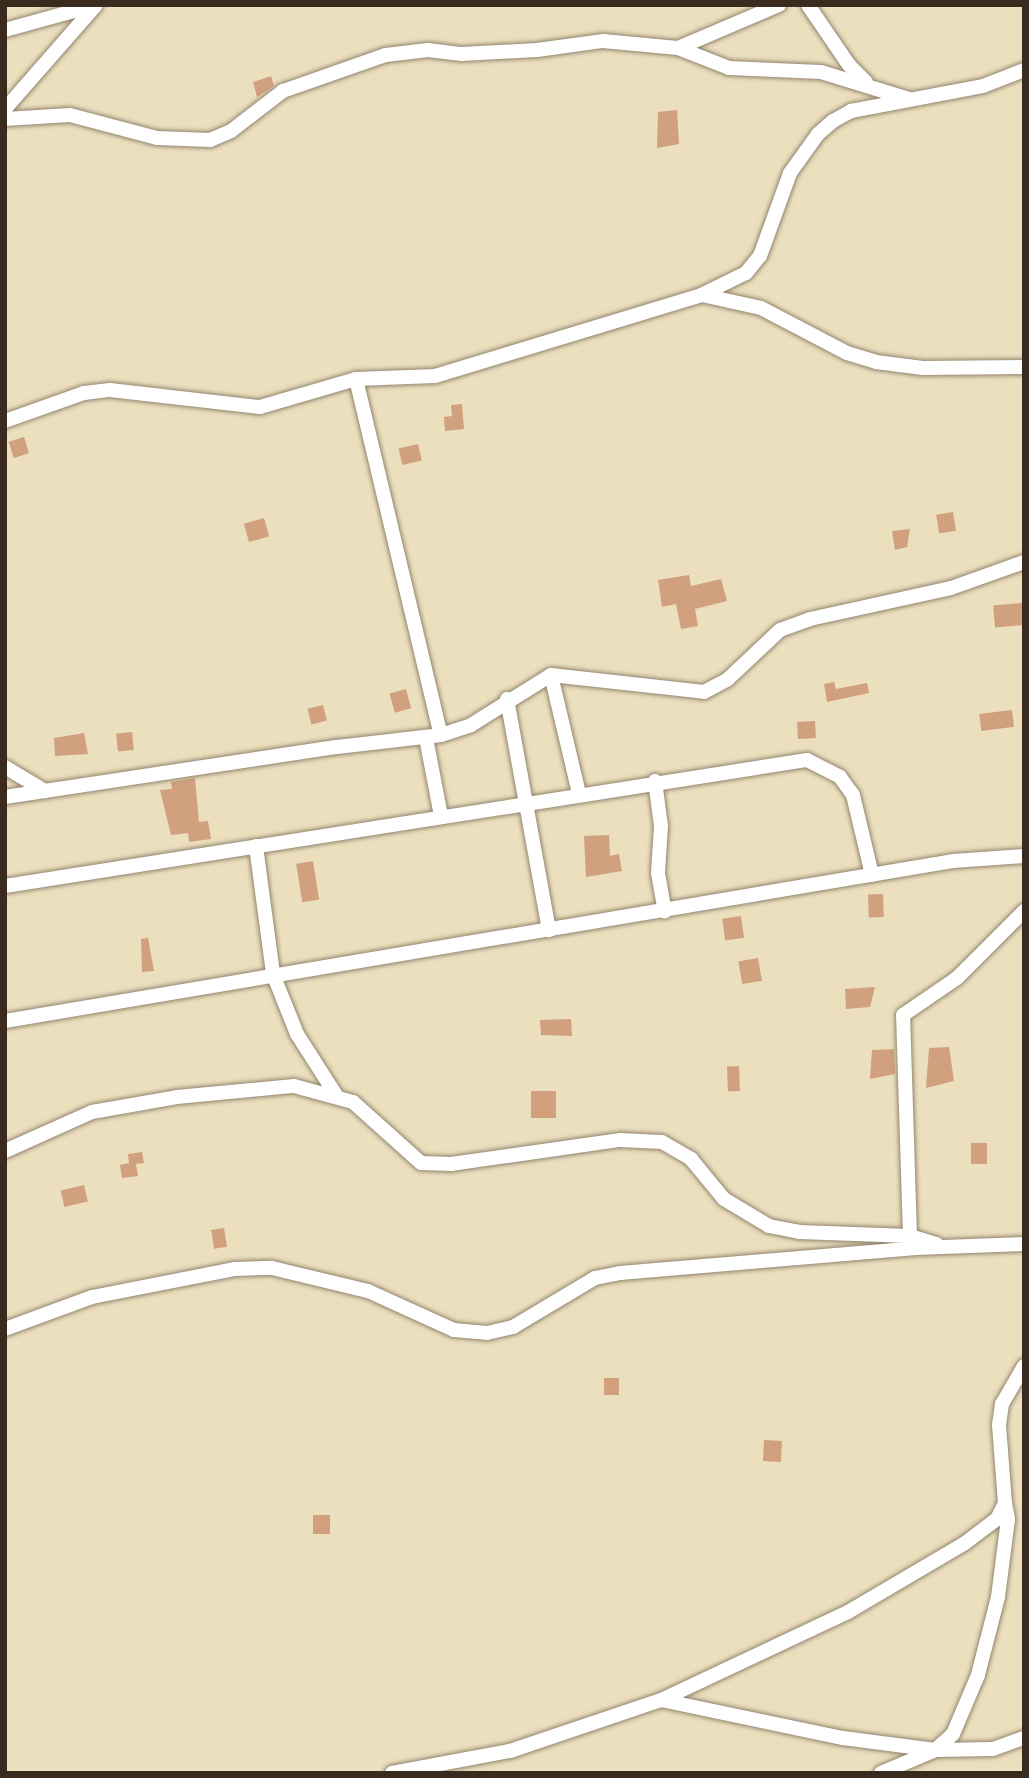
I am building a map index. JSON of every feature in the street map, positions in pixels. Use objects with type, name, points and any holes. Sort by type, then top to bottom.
[{"type":"street","points":[[5,30],[96,5]]},
{"type":"street","points":[[5,109],[96,5]]},
{"type":"street","points":[[678,47],[779,5]]},
{"type":"street","points":[[808,5],[849,65],[872,88]]},
{"type":"street","points":[[5,119],[70,115],[157,138],[210,140],[231,131],[283,91],[386,55],[428,50],[463,54],[537,50],[603,41],[678,47],[729,68],[821,72],[914,101]]},
{"type":"street","points":[[5,421],[97,391],[260,407],[356,379],[435,376],[701,295],[746,273],[760,256],[790,173],[818,134],[850,111],[983,86],[1024,69]]},
{"type":"street","points":[[701,295],[761,309],[847,352],[876,362],[923,368],[1024,366]]},
{"type":"street","points":[[356,379],[441,736]]},
{"type":"street","points":[[5,797],[337,747],[441,736],[471,725],[507,699],[551,675],[704,692],[728,679],[780,630],[810,619],[951,588],[1017,569],[1024,562]]},
{"type":"street","points":[[551,675],[579,793]]},
{"type":"street","points":[[507,699],[550,930]]},
{"type":"street","points":[[426,738],[441,816]]},
{"type":"street","points":[[5,886],[655,781],[807,760],[825,766],[853,795],[872,875]]},
{"type":"street","points":[[5,768],[45,791]]},
{"type":"street","points":[[655,781],[661,826],[658,873],[665,911]]},
{"type":"street","points":[[256,846],[273,974],[297,1034],[336,1095]]},
{"type":"street","points":[[5,1021],[953,861],[1024,856]]},
{"type":"street","points":[[910,1236],[902,1016],[957,978],[1024,911]]},
{"type":"street","points":[[5,1151],[60,1124],[125,1105],[294,1086],[336,1095],[353,1102],[421,1163],[451,1164],[620,1140],[662,1142],[691,1159],[724,1199],[769,1226],[825,1234],[910,1236],[944,1247]]},
{"type":"street","points":[[5,1329],[92,1297],[234,1269],[272,1268],[369,1292],[454,1331],[487,1333],[513,1326],[595,1278],[620,1273],[944,1247],[1024,1244]]},
{"type":"street","points":[[881,1773],[935,1750],[953,1734],[978,1675],[998,1597],[1008,1519],[1004,1503],[1000,1414],[1008,1388],[1024,1366]]},
{"type":"street","points":[[392,1773],[510,1751],[661,1700],[848,1612],[922,1571],[981,1533],[997,1519],[1004,1503]]},
{"type":"street","points":[[661,1700],[843,1738],[935,1750],[993,1749],[1024,1738]]},
{"type":"building","points":[[271,76],[274,86],[257,97],[253,82]]},
{"type":"building","points":[[677,110],[679,144],[657,148],[658,112]]},
{"type":"building","points":[[462,404],[464,429],[445,431],[444,417],[452,416],[451,405]]},
{"type":"building","points":[[24,437],[29,453],[14,458],[9,442]]},
{"type":"building","points":[[418,444],[422,461],[402,465],[399,448]]},
{"type":"building","points":[[953,512],[956,531],[939,533],[936,515]]},
{"type":"building","points":[[264,518],[269,536],[249,542],[244,524]]},
{"type":"building","points":[[910,529],[907,547],[895,550],[892,531]]},
{"type":"building","points":[[689,575],[691,586],[721,579],[727,601],[695,609],[698,626],[681,629],[676,604],[662,607],[658,580]]},
{"type":"building","points":[[1022,603],[1024,625],[995,627],[993,606]]},
{"type":"building","points":[[834,682],[836,689],[867,683],[869,693],[827,702],[824,684]]},
{"type":"building","points":[[406,689],[411,708],[395,713],[390,693]]},
{"type":"building","points":[[323,705],[327,721],[311,724],[307,709]]},
{"type":"building","points":[[1012,710],[1014,727],[981,731],[979,714]]},
{"type":"building","points":[[815,721],[816,738],[798,739],[797,722]]},
{"type":"building","points":[[132,732],[134,750],[118,752],[116,734]]},
{"type":"building","points":[[84,733],[88,754],[55,756],[54,738]]},
{"type":"building","points":[[195,778],[199,822],[208,821],[211,839],[189,842],[188,833],[171,835],[160,790],[172,789],[171,782]]},
{"type":"building","points":[[609,835],[610,856],[619,854],[622,871],[586,877],[584,836]]},
{"type":"building","points":[[313,861],[319,900],[302,902],[296,864]]},
{"type":"building","points":[[883,894],[884,917],[869,918],[868,895]]},
{"type":"building","points":[[741,916],[744,938],[725,940],[722,919]]},
{"type":"building","points":[[148,938],[154,971],[142,972],[141,939]]},
{"type":"building","points":[[758,958],[762,981],[742,984],[738,961]]},
{"type":"building","points":[[875,987],[870,1007],[846,1009],[845,989]]},
{"type":"building","points":[[571,1019],[572,1036],[541,1035],[540,1020]]},
{"type":"building","points":[[949,1047],[954,1081],[926,1088],[929,1048]]},
{"type":"building","points":[[894,1049],[895,1074],[870,1079],[872,1050]]},
{"type":"building","points":[[727,1066],[739,1066],[740,1091],[728,1091]]},
{"type":"building","points":[[531,1091],[556,1091],[556,1118],[531,1118]]},
{"type":"building","points":[[971,1143],[987,1143],[987,1164],[971,1164]]},
{"type":"building","points":[[142,1152],[144,1163],[136,1164],[138,1176],[122,1178],[120,1165],[129,1163],[128,1154]]},
{"type":"building","points":[[84,1185],[88,1202],[64,1207],[61,1190]]},
{"type":"building","points":[[224,1228],[227,1247],[214,1249],[211,1230]]},
{"type":"building","points":[[604,1378],[619,1378],[619,1395],[604,1395]]},
{"type":"building","points":[[764,1440],[782,1441],[781,1462],[763,1461]]},
{"type":"building","points":[[313,1515],[330,1515],[330,1534],[313,1534]]}]
